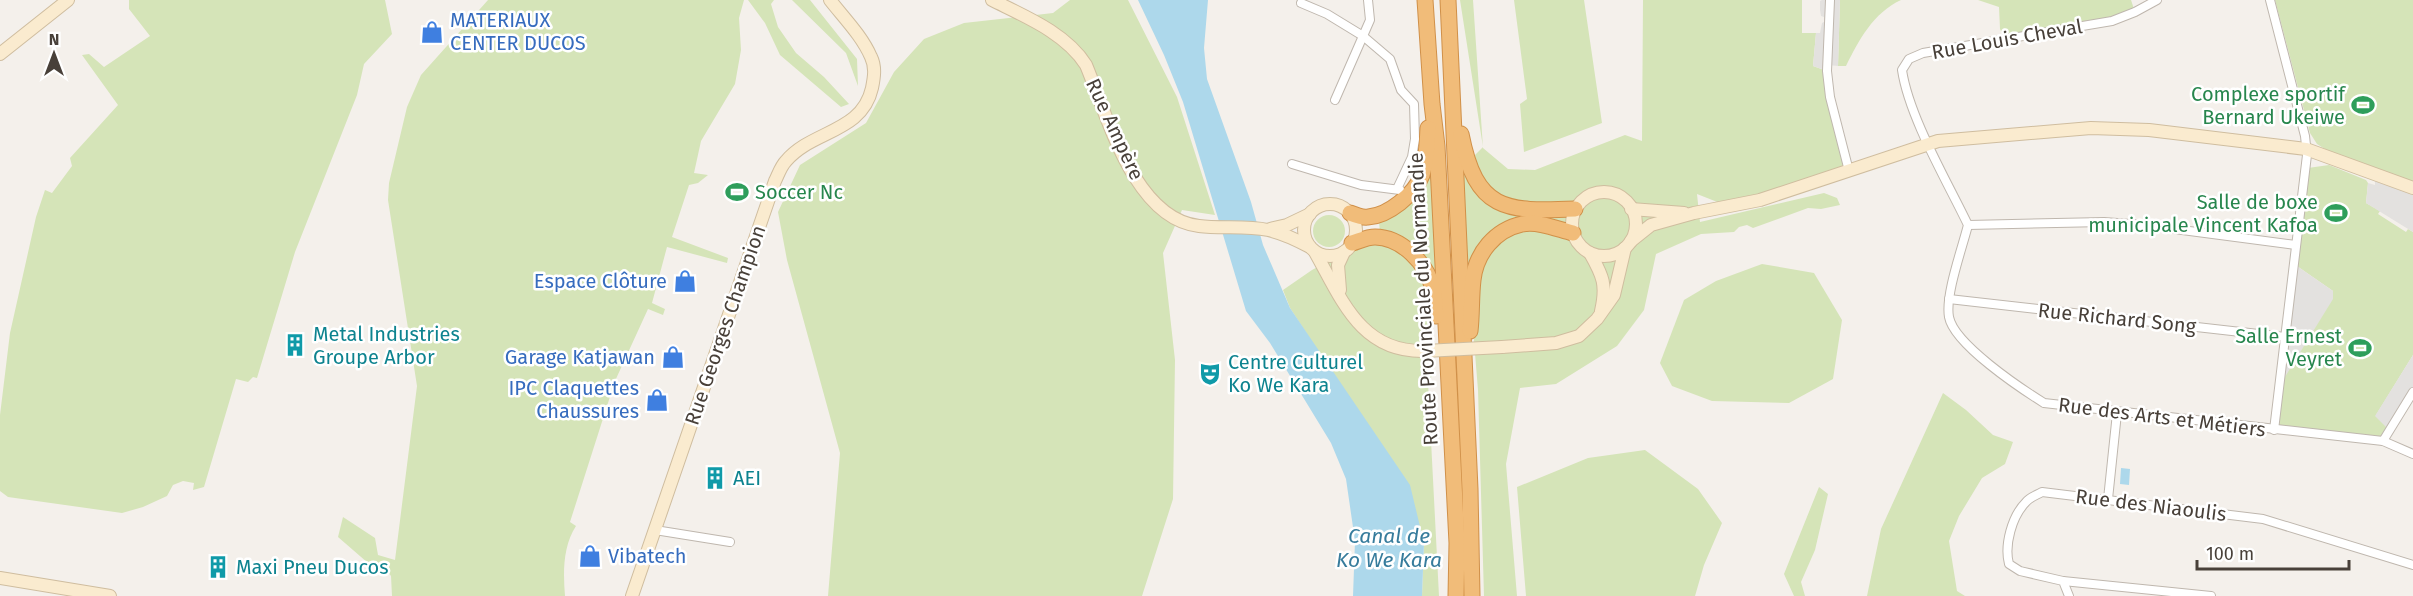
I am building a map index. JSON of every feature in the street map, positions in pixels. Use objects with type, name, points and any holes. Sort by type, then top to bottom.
[{"type":"highway","name":"Route Provinciale du Normandie","points":[[1425,0],[1431,104],[1437,146],[1457,543],[1456,596]]},
{"type":"highway","name":"Route Provinciale du Normandie","points":[[1448,0],[1471,500],[1472,596]]},
{"type":"highway","points":[[1452,84],[1466,156],[1482,190],[1503,206],[1533,211],[1575,209]]},
{"type":"highway","points":[[1350,213],[1368,217],[1388,212],[1403,191],[1421,177],[1427,153],[1431,104]]},
{"type":"highway","points":[[1464,377],[1472,311],[1473,278],[1484,247],[1500,234],[1522,224],[1544,225],[1573,233]]},
{"type":"highway","points":[[1348,248],[1372,236],[1391,239],[1404,246],[1418,260],[1433,287],[1438,342],[1448,380]]},
{"type":"street","points":[[0,54],[68,0]]},
{"type":"street","name":"Rue Georges Champion","points":[[632,596],[775,181],[785,161],[798,150],[850,123],[859,116],[870,96],[875,77],[872,58],[862,41],[830,0]]},
{"type":"street","name":"Rue Ampère","points":[[979,0],[1021,14]]},
{"type":"street","name":"Rue Ampère","points":[[992,0],[1045,27],[1079,52],[1127,165],[1148,196],[1170,216],[1195,226],[1264,229]]},
{"type":"street","points":[[1335,100],[1370,20],[1368,0]]},
{"type":"street","points":[[1830,0],[1827,71],[1830,98],[1849,171]]},
{"type":"street","name":"Rue Louis Cheval","points":[[1928,144],[1904,81],[1902,70],[1909,59],[1923,52],[2112,21],[2157,0]]},
{"type":"street","points":[[2270,0],[2306,148],[2274,430]]},
{"type":"street","points":[[1292,164],[1361,185],[1403,191],[1415,140],[1414,104],[1401,90],[1390,59],[1363,36],[1301,3]]},
{"type":"street","points":[[1341,300],[1338,265],[1356,228],[1350,213],[1330,204],[1316,208],[1311,213],[1304,226],[1306,241],[1313,249],[1341,300],[1358,324],[1378,342],[1400,350],[1425,351],[1556,344],[1579,336],[1597,319],[1614,295],[1628,245],[1636,223],[1631,209],[1622,197],[1602,192],[1586,197],[1575,209],[1571,225],[1573,233],[1582,248],[1590,253],[1608,256],[1628,245],[1651,225],[1694,213],[1760,200],[1928,144],[1950,139],[2091,128],[2149,130],[2306,148],[2413,188]]},
{"type":"street","points":[[1928,144],[1968,225],[2104,222],[2296,245]]},
{"type":"street","points":[[1631,209],[1694,213]]},
{"type":"street","points":[[1264,229],[1287,225],[1311,213]]},
{"type":"street","name":"Rue des Arts et Métiers","points":[[1968,225],[1949,299],[1948,315],[1952,327],[1987,363],[2044,404],[2383,441],[2413,454]]},
{"type":"street","points":[[1264,229],[1329,256],[1348,248]]},
{"type":"street","points":[[1590,253],[1602,274],[1604,299],[1601,313]]},
{"type":"street","name":"Rue Richard Song","points":[[1949,299],[2285,337]]},
{"type":"street","points":[[2383,441],[2413,392]]},
{"type":"street","points":[[2108,499],[2117,413]]},
{"type":"street","name":"Rue des Niaoulis","points":[[2063,580],[2020,571],[2009,564],[2006,552],[2017,513],[2027,500],[2042,492],[2263,519],[2413,565]]},
{"type":"street","points":[[655,530],[730,542]]},
{"type":"street","points":[[0,579],[110,596]]},
{"type":"street","points":[[2069,596],[2063,580],[2211,596]]},
{"type":"green space","points":[[129,0],[385,0],[392,34],[364,64],[357,95],[295,252],[257,378],[253,377],[248,382],[236,379],[204,487],[193,490],[194,483],[183,481],[173,485],[167,496],[143,507],[122,513],[8,497],[0,491],[0,415],[10,333],[36,217],[45,190],[52,193],[72,166],[70,158],[118,105],[82,55],[89,54],[104,67],[150,36],[129,9]]},
{"type":"green space","points":[[488,0],[744,0],[739,18],[741,50],[735,84],[701,141],[694,173],[708,175],[698,183],[689,185],[672,237],[728,258],[727,263],[667,247],[652,303],[665,309],[663,315],[648,309],[615,381],[570,522],[576,526],[565,560],[565,596],[392,596],[391,576],[385,568],[368,563],[338,537],[343,517],[375,538],[378,555],[395,560],[417,386],[388,200],[389,183],[407,107],[421,75]]},
{"type":"green space","points":[[748,0],[774,0],[771,4],[778,27],[796,53],[824,77],[849,104],[841,107],[780,55],[765,23]]},
{"type":"green space","points":[[792,0],[810,0],[857,59],[858,86],[846,53]]},
{"type":"green space","points":[[1070,0],[1128,0],[1177,97],[1215,215],[1182,210],[1163,253],[1175,360],[1173,499],[1142,596],[828,596],[840,453],[787,260],[778,212],[800,165],[866,123],[894,72],[924,39],[964,23],[1053,13]]},
{"type":"green space","points":[[1460,0],[1473,0],[1483,146]]},
{"type":"green space","points":[[1514,0],[1584,0],[1602,123],[1524,152],[1520,104],[1527,99]]},
{"type":"green space","points":[[1643,0],[1802,0],[1802,33],[1816,33],[1813,66],[1827,71],[1847,166],[1730,207],[1697,194],[1700,222],[1824,193],[1837,198],[1840,205],[1821,209],[1808,208],[1753,228],[1747,225],[1739,227],[1734,232],[1701,234],[1656,254],[1644,310],[1617,346],[1556,384],[1520,388],[1506,464],[1517,596],[1484,596],[1478,390],[1460,170],[1483,147],[1508,169],[1535,170],[1625,135],[1642,141]]},
{"type":"green space","points":[[1840,0],[1901,0],[1882,12],[1868,28],[1846,66],[1838,66]]},
{"type":"green space","points":[[1978,0],[2131,0],[2135,12],[2005,39],[2000,29],[1999,7]]},
{"type":"green space","name":"Complexe sportif Bernard Ukeiwe","points":[[2275,0],[2413,0],[2413,185],[2328,151],[2317,144],[2310,133]]},
{"type":"green space","points":[[1431,157],[1437,268],[1427,361],[1428,370],[1436,370],[1428,382],[1439,596],[1422,596],[1424,543],[1337,380],[1290,308],[1283,290],[1312,270],[1380,234],[1379,221]]},
{"type":"green space","points":[[2329,165],[2366,180],[2368,183],[2366,203],[2380,211],[2378,214],[2406,232],[2408,229],[2413,232],[2413,355],[2376,415],[2390,431],[2383,441],[2274,430],[2280,385],[2333,291],[2294,264],[2308,168]]},
{"type":"green space","points":[[1329,215],[1340,220],[1345,231],[1340,242],[1329,247],[1318,242],[1313,231],[1318,220]]},
{"type":"green space","points":[[1762,264],[1814,273],[1842,320],[1833,379],[1789,403],[1712,401],[1672,386],[1660,363],[1684,300],[1716,281]]},
{"type":"green space","points":[[1943,393],[1993,435],[2013,442],[2005,464],[1982,478],[1959,516],[1949,541],[1957,591],[1965,596],[1867,596],[1881,529]]},
{"type":"green space","points":[[1645,450],[1698,489],[1722,523],[1704,565],[1695,596],[1526,596],[1517,487],[1588,458]]},
{"type":"green space","points":[[1819,487],[1828,494],[1815,550],[1801,582],[1805,596],[1794,596],[1784,574]]},
{"type":"shaded area","points":[[1822,0],[1840,0],[1838,66],[1828,65],[1827,71],[1813,66],[1816,33],[1820,33],[1824,22],[1820,10]]},
{"type":"shaded area","points":[[2375,180],[2413,189],[2413,232],[2366,203],[2368,183],[2375,185]]},
{"type":"shaded area","points":[[2294,264],[2333,291],[2333,299],[2280,385]]},
{"type":"shaded area","points":[[2413,355],[2413,392],[2390,431],[2375,416]]},
{"type":"water","name":"Canal de Ko We Kara","points":[[1138,0],[1208,0],[1204,48],[1207,79],[1251,202],[1263,245],[1290,308],[1410,485],[1424,543],[1422,596],[1353,596],[1355,541],[1346,479],[1331,443],[1270,343],[1246,311],[1183,102]]},
{"type":"water","points":[[2121,468],[2130,469],[2129,485],[2120,484]]},
{"type":"place","name":"MATERIAUX CENTER DUCOS","points":[[432,32]]},
{"type":"place","name":"Complexe sportif Bernard Ukeiwe","points":[[2363,105]]},
{"type":"place","name":"Soccer Nc","points":[[737,192]]},
{"type":"place","name":"Salle de boxe municipale Vincent Kafoa","points":[[2336,213]]},
{"type":"place","name":"Espace Clôture","points":[[685,281]]},
{"type":"place","name":"Metal Industries Groupe Arbor","points":[[295,345]]},
{"type":"place","name":"Salle Ernest Veyret","points":[[2360,348]]},
{"type":"place","name":"Garage Katjawan","points":[[673,357]]},
{"type":"place","name":"Centre Culturel Ko We Kara","points":[[1210,374]]},
{"type":"place","name":"IPC Claquettes Chaussures","points":[[657,400]]},
{"type":"place","name":"AEI","points":[[715,478]]},
{"type":"place","name":"Vibatech","points":[[590,556]]},
{"type":"place","name":"Maxi Pneu Ducos","points":[[218,567]]}]
